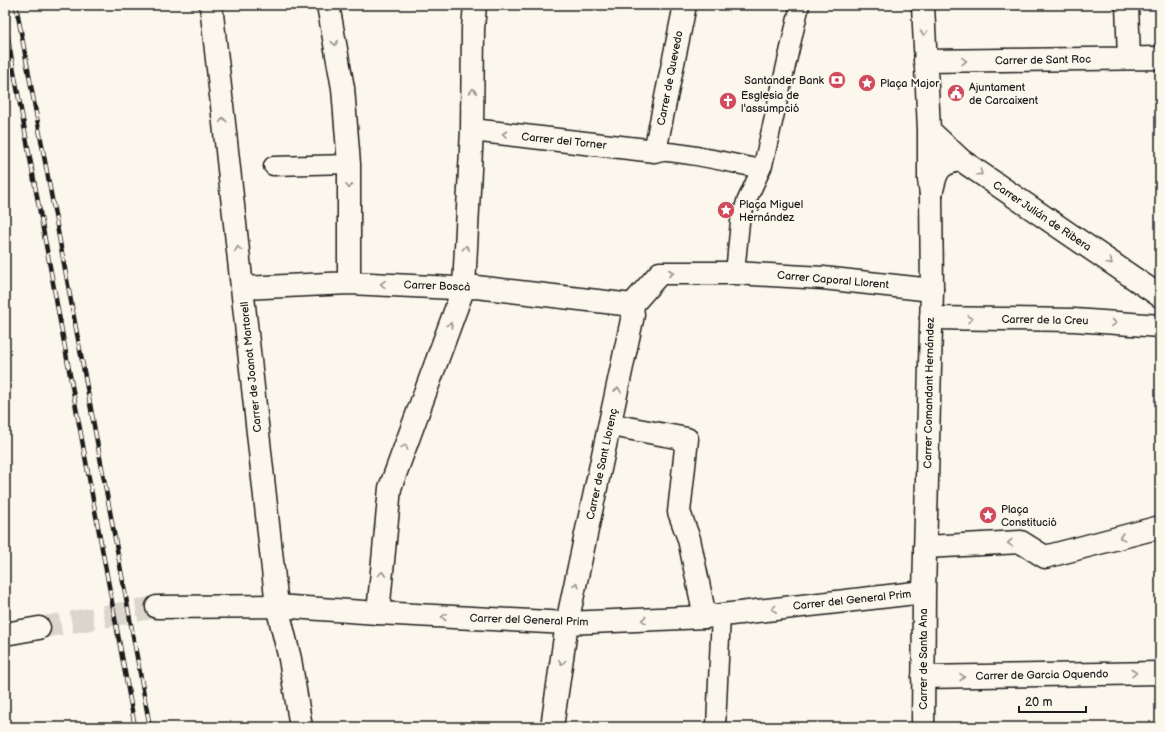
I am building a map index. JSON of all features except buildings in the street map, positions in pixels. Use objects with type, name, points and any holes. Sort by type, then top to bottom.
[{"type":"street","name":"Carrer de Joanot Martorell","points":[[211,5],[277,606],[290,659],[301,727]]},
{"type":"street","points":[[328,5],[343,88],[349,164],[349,283]]},
{"type":"street","points":[[378,613],[390,488],[464,287],[472,130],[473,29],[475,5]]},
{"type":"street","name":"Carrer de Quevedo","points":[[655,151],[685,5]]},
{"type":"street","points":[[632,305],[660,273],[734,273],[740,222],[746,202],[765,158],[800,5]]},
{"type":"street","points":[[923,5],[928,123]]},
{"type":"street","points":[[1127,5],[1129,58]]},
{"type":"street","name":"Carrer de Sant Roc","points":[[925,61],[1160,58]]},
{"type":"street","name":"Carrer Julián de Ribera","points":[[928,123],[961,160],[1160,296]]},
{"type":"street","name":"Carrer Comandant Hernández","points":[[924,592],[932,290],[931,195],[929,179],[928,123]]},
{"type":"street","name":"Carrer del Torner","points":[[472,130],[655,151]]},
{"type":"street","points":[[655,151],[670,152],[761,169]]},
{"type":"street","name":"Carrer Comandant Hernández","points":[[931,195],[936,174],[943,166],[950,162],[961,160]]},
{"type":"street","points":[[273,166],[349,164]]},
{"type":"street","name":"Carrer Caporal Llorent","points":[[734,273],[822,278],[932,290]]},
{"type":"street","name":"Carrer Boscà","points":[[242,288],[349,283],[476,287],[632,305]]},
{"type":"street","name":"Carrer de Sant Llorenç","points":[[552,727],[567,624],[611,425],[633,316],[632,305]]},
{"type":"street","name":"Carrer de la Creu","points":[[931,318],[1074,320],[1160,326]]},
{"type":"street","points":[[611,425],[687,439],[680,512],[690,539],[713,616],[716,727]]},
{"type":"street","points":[[925,547],[1021,542],[1045,557],[1160,528]]},
{"type":"street","name":"Carrer del General Prim","points":[[157,607],[277,606],[567,624],[713,616],[924,592]]},
{"type":"street","name":"Carrer de Santa Ana","points":[[923,727],[924,592]]},
{"type":"street","points":[[5,634],[39,628]]},
{"type":"street","name":"Carrer de Garcia Oquendo","points":[[923,677],[1160,673]]},
{"type":"tunnel","points":[[39,628],[157,607]]},
{"type":"railway","points":[[16,5],[150,727]]},
{"type":"railway","points":[[5,23],[135,727]]},
{"type":"place","name":"Santander Bank","points":[[837,80]]},
{"type":"place","name":"Plaça Major","points":[[867,83]]},
{"type":"place","name":"Ajuntament de Carcaixent","points":[[956,93]]},
{"type":"place","name":"Esglesia de l'assumpció","points":[[728,101]]},
{"type":"place","name":"Plaça Miguel Hernández","points":[[726,210]]},
{"type":"place","name":"Plaça Constitució","points":[[988,515]]}]
